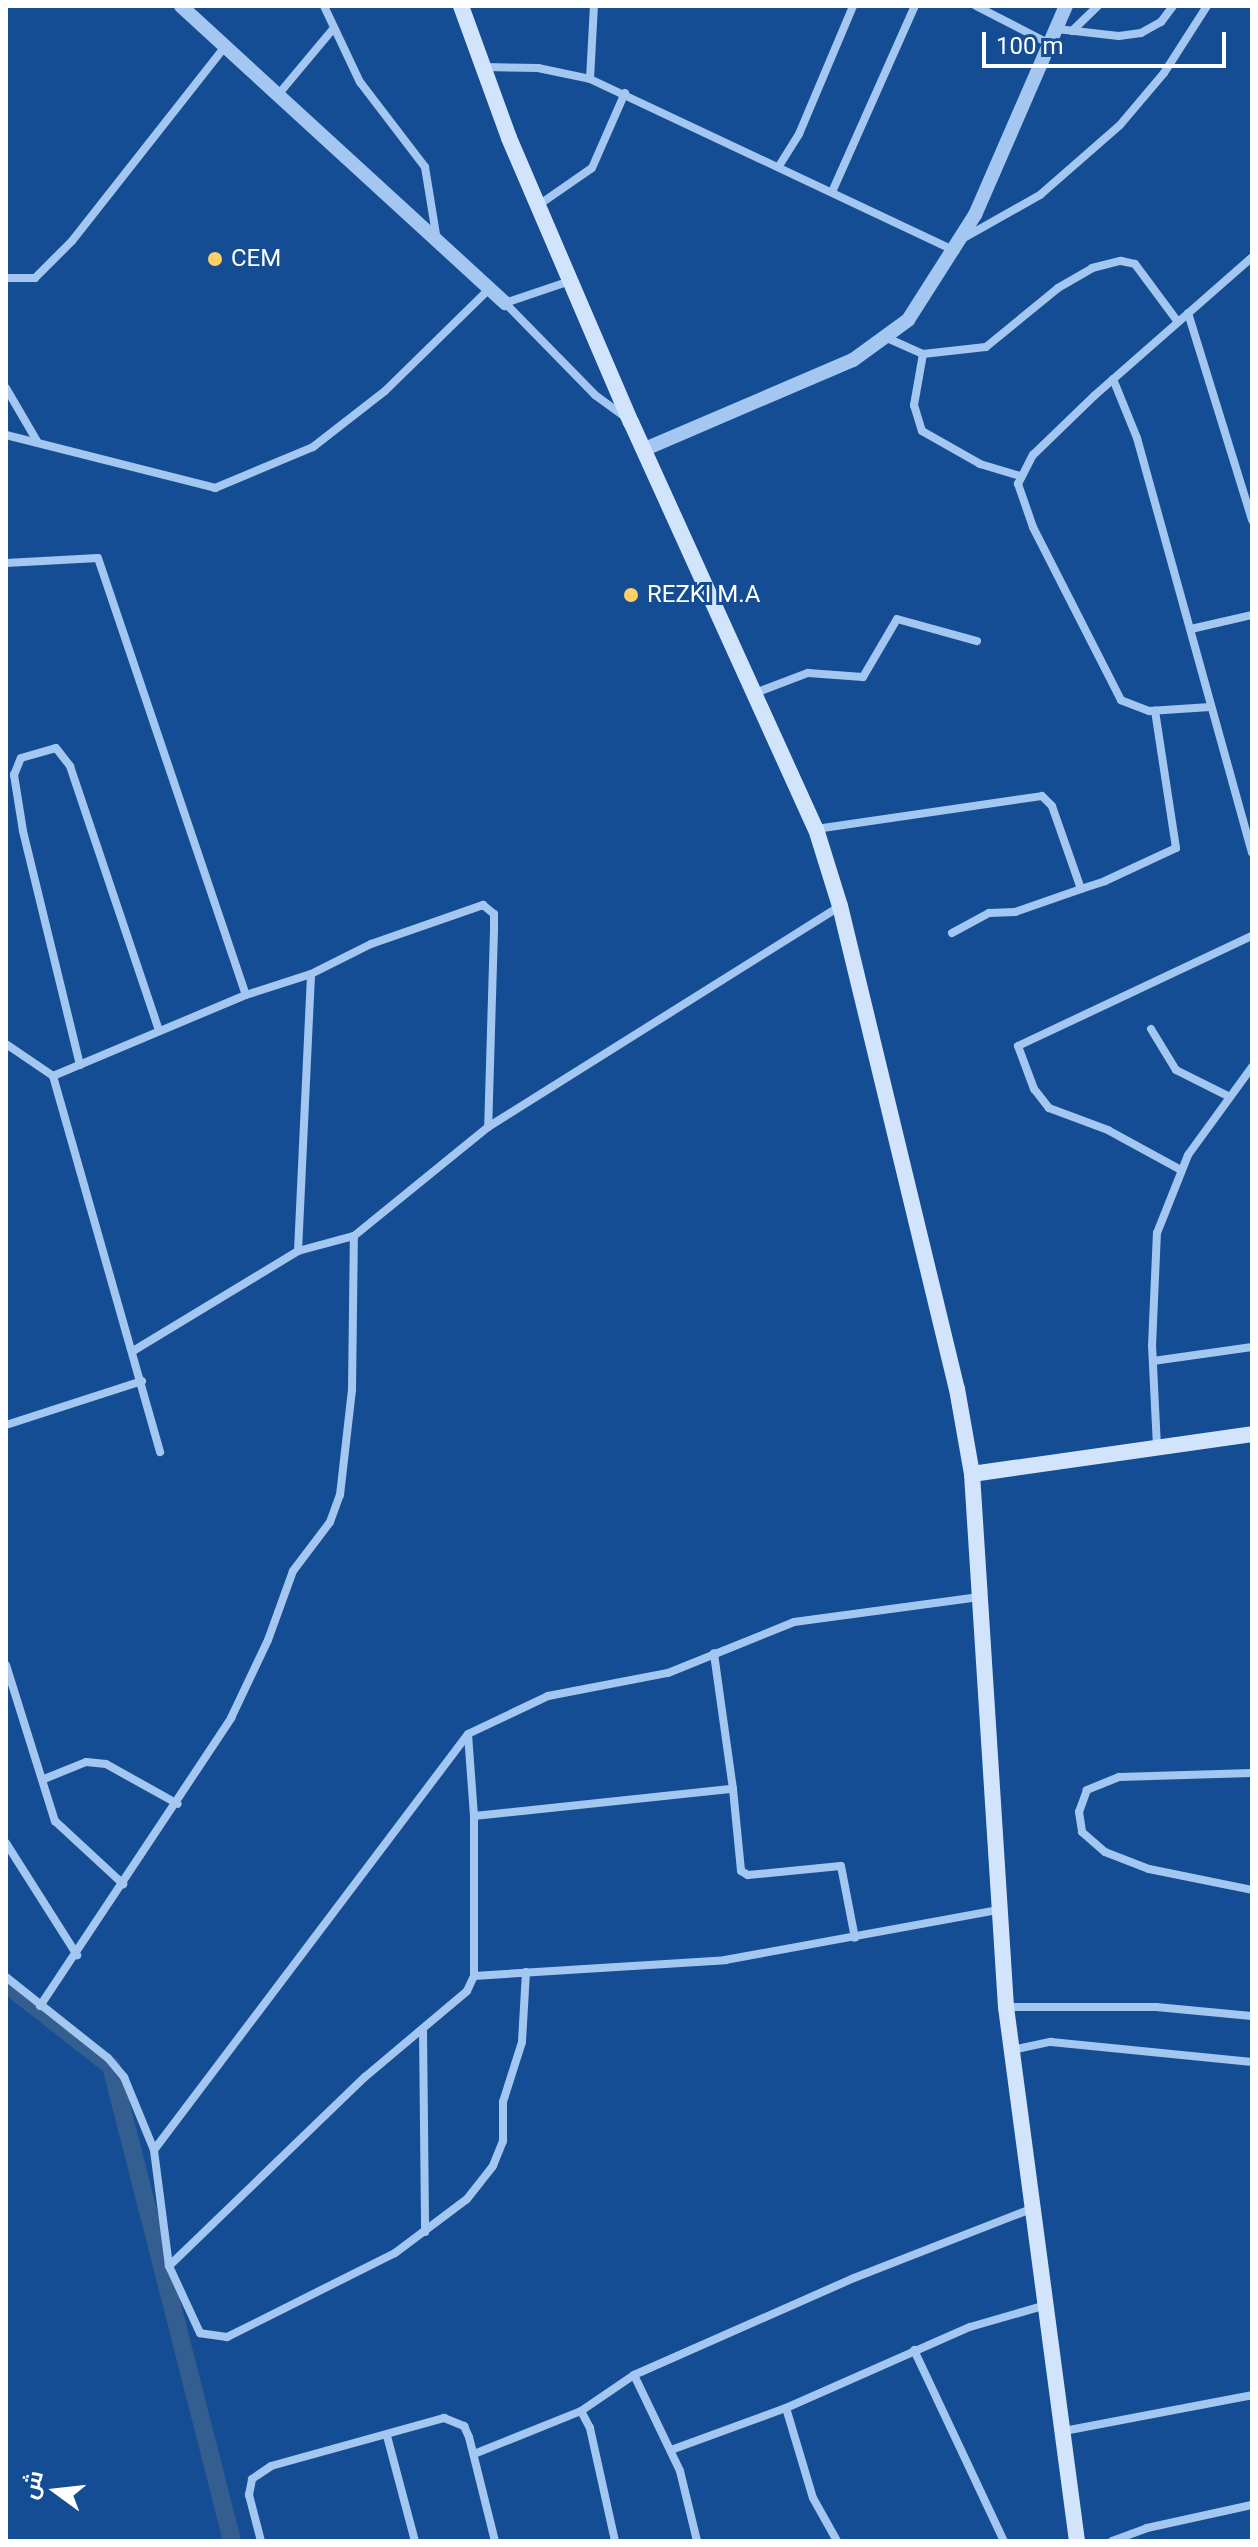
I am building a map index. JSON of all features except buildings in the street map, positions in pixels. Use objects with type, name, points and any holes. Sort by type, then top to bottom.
[{"type":"main road","points":[[461,6],[481,67],[570,281],[816,829],[840,906],[957,1389],[972,1474],[1006,2007],[1077,2541]]},
{"type":"main road","points":[[972,1474],[1252,1434]]},
{"type":"street","points":[[181,6],[223,49],[505,303],[595,395],[631,422]]},
{"type":"street","points":[[324,6],[360,82],[425,167],[437,240]]},
{"type":"street","points":[[590,79],[594,6]]},
{"type":"street","points":[[779,166],[799,134],[853,6]]},
{"type":"street","points":[[832,192],[915,6]]},
{"type":"street","points":[[976,6],[1050,44]]},
{"type":"street","points":[[1064,30],[1066,6]]},
{"type":"street","points":[[645,449],[839,367],[887,338],[908,320],[959,245],[1050,44],[1098,6]]},
{"type":"street","points":[[1064,30],[1141,33],[1161,22],[1173,6]]},
{"type":"street","points":[[959,245],[1040,195],[1120,125],[1164,73],[1207,6]]},
{"type":"street","points":[[277,96],[333,29]]},
{"type":"street","points":[[6,278],[35,278],[72,241],[223,49]]},
{"type":"street","points":[[481,67],[538,68],[590,79],[832,192],[959,245]]},
{"type":"street","points":[[540,204],[592,168],[625,93]]},
{"type":"street","points":[[1210,707],[1155,711],[1134,709],[1115,692],[1021,500],[1020,476],[1033,455],[1113,379],[1252,257]]},
{"type":"street","points":[[887,338],[923,354],[986,347],[1058,288],[1092,268],[1121,261],[1135,264],[1178,322]]},
{"type":"street","points":[[505,303],[570,281]]},
{"type":"street","points":[[6,435],[215,488],[313,447],[385,391],[489,289]]},
{"type":"street","points":[[1188,313],[1229,433],[1252,520]]},
{"type":"street","points":[[923,354],[914,405],[922,431],[980,464],[1020,476]]},
{"type":"street","points":[[1113,379],[1137,438],[1252,852]]},
{"type":"street","points":[[6,388],[37,441]]},
{"type":"street","points":[[6,563],[98,558],[246,995]]},
{"type":"street","points":[[1191,629],[1252,615]]},
{"type":"street","points":[[755,693],[808,673],[863,677],[897,619],[977,641]]},
{"type":"street","points":[[952,933],[989,913],[1015,912],[1170,855],[1176,848],[1155,711]]},
{"type":"street","points":[[80,1065],[20,816],[14,775],[21,758],[56,748],[70,766],[159,1030]]},
{"type":"street","points":[[816,829],[1042,796],[1052,806],[1081,889]]},
{"type":"street","points":[[53,1076],[246,995],[311,974],[399,934],[474,906],[490,907],[494,930],[488,1127]]},
{"type":"street","points":[[133,1351],[298,1251],[354,1236],[488,1127],[840,906]]},
{"type":"street","points":[[1181,1170],[1108,1130],[1049,1108],[1034,1089],[1018,1046],[1252,936]]},
{"type":"street","points":[[298,1251],[311,974]]},
{"type":"street","points":[[1151,1029],[1176,1070],[1230,1097]]},
{"type":"street","points":[[6,1044],[53,1076],[84,1199],[133,1351],[160,1452]]},
{"type":"street","points":[[1157,1449],[1153,1361],[1157,1233],[1181,1170],[1252,1067]]},
{"type":"street","points":[[40,2006],[178,1804],[231,1718],[268,1640],[293,1571],[330,1522],[340,1495],[356,1330],[354,1236]]},
{"type":"street","points":[[1153,1361],[1252,1347]]},
{"type":"street","points":[[7,1421],[142,1381]]},
{"type":"street","points":[[154,2150],[468,1734],[548,1696],[668,1673],[794,1622],[979,1597]]},
{"type":"street","points":[[714,1653],[741,1871],[748,1875],[841,1866],[855,1938]]},
{"type":"street","points":[[6,1665],[62,1831],[123,1884]]},
{"type":"street","points":[[169,2266],[333,2107],[467,1991],[474,1976],[474,1816],[468,1734]]},
{"type":"street","points":[[44,1779],[86,1762],[106,1764],[178,1804]]},
{"type":"street","points":[[1252,1773],[1119,1777],[1087,1790],[1079,1812],[1082,1832],[1105,1852],[1149,1869],[1252,1890]]},
{"type":"street","points":[[474,1816],[733,1789]]},
{"type":"street","points":[[6,1843],[77,1955]]},
{"type":"street","points":[[474,1976],[725,1960],[998,1910]]},
{"type":"street","points":[[6,1977],[108,2058],[124,2077],[154,2150],[169,2266],[200,2333],[227,2337],[395,2253],[467,2199],[493,2166],[503,2141],[503,2102],[522,2042],[526,1972]]},
{"type":"street","points":[[1006,2007],[1156,2007],[1252,2016]]},
{"type":"street","points":[[423,2030],[425,2232]]},
{"type":"street","points":[[1012,2050],[1051,2042],[1252,2062]]},
{"type":"street","points":[[474,2454],[581,2411],[634,2375],[854,2278],[1031,2209]]},
{"type":"street","points":[[671,2450],[786,2408],[914,2350],[1047,2305]]},
{"type":"street","points":[[914,2350],[1004,2541]]},
{"type":"street","points":[[634,2375],[671,2450],[697,2541]]},
{"type":"street","points":[[1064,2431],[1252,2395]]},
{"type":"street","points":[[786,2408],[813,2498],[837,2541]]},
{"type":"street","points":[[581,2411],[590,2428],[615,2541]]},
{"type":"street","points":[[261,2541],[249,2495],[252,2479],[271,2466],[454,2420],[464,2426],[474,2454],[495,2541]]},
{"type":"street","points":[[387,2436],[415,2541]]},
{"type":"street","points":[[1112,2541],[1147,2528],[1252,2505]]},
{"type":"waterway","points":[[6,1984],[111,2066],[232,2541]]},
{"type":"place","name":"CEM","points":[[215,259]]},
{"type":"place","name":"REZKI M.A","points":[[631,595]]}]
